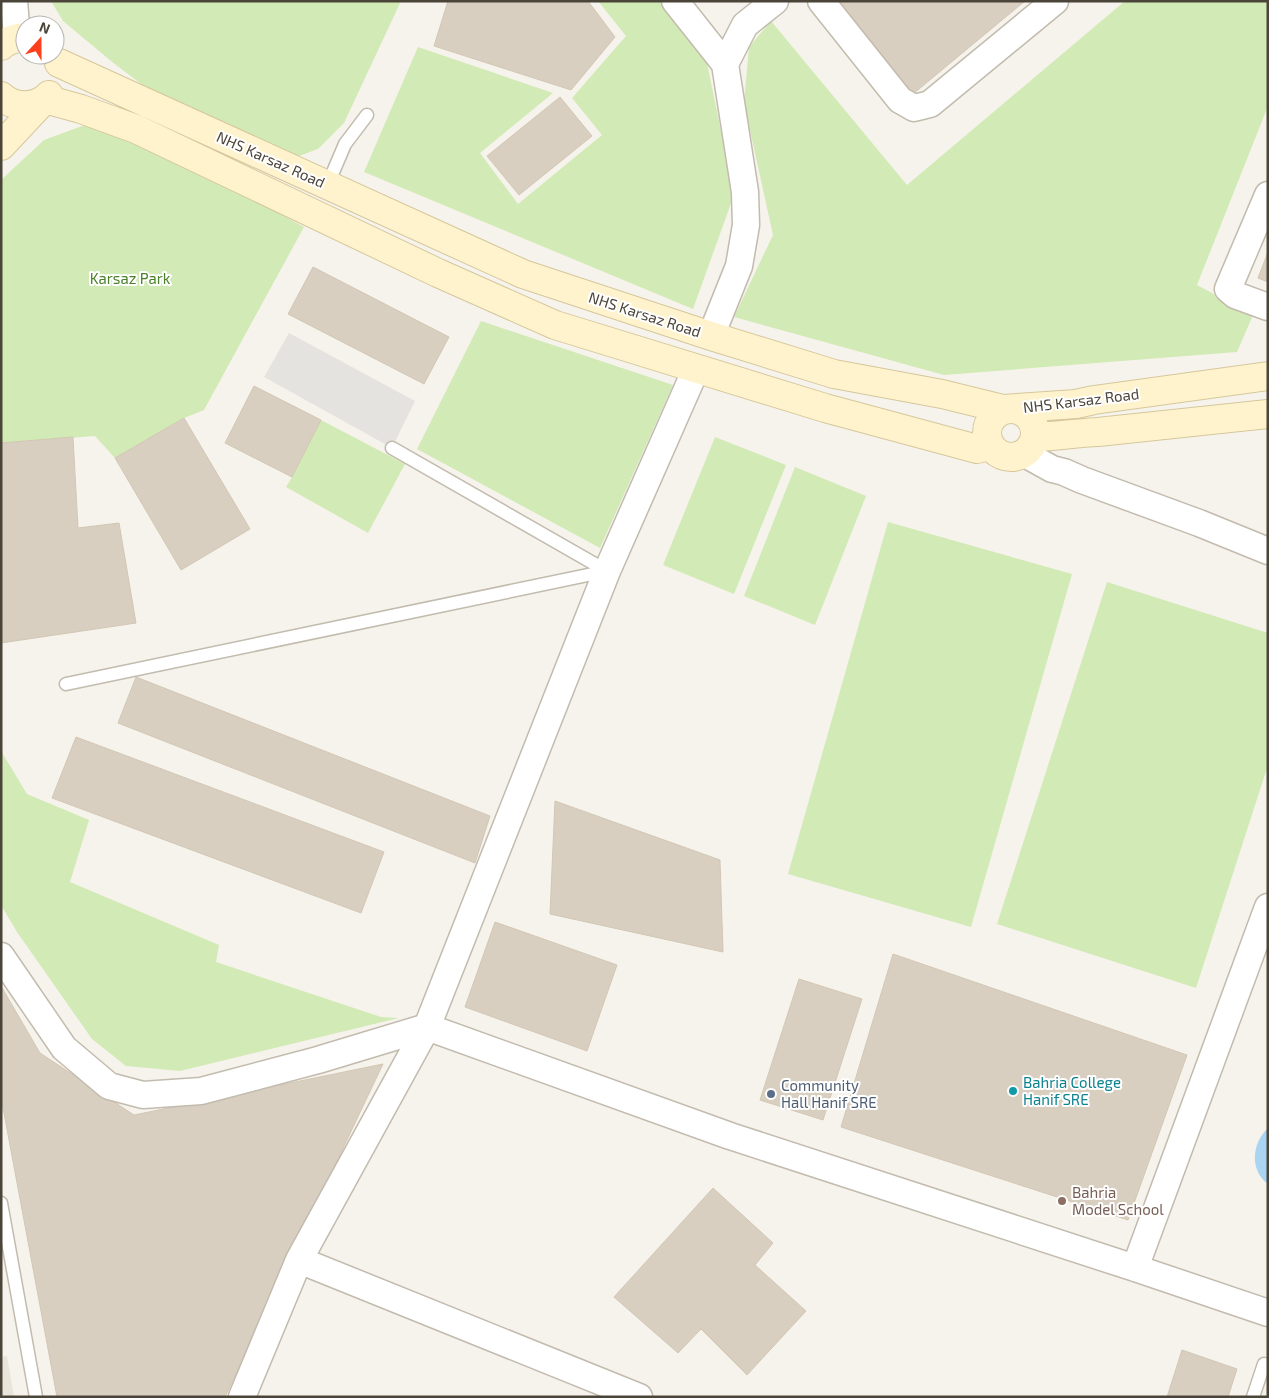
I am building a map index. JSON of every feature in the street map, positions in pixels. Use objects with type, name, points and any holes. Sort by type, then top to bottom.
[{"type":"street","points":[[14,1],[14,41]]},
{"type":"street","points":[[675,1],[725,64],[745,192],[746,225],[739,266],[711,336]]},
{"type":"street","points":[[725,64],[745,25],[775,1]]},
{"type":"street","points":[[821,1],[900,100],[914,108],[930,104],[1055,1]]},
{"type":"street","name":"NHS Karsaz Road","points":[[65,63],[523,274],[834,374],[942,394],[1003,409],[1076,404],[1268,376]]},
{"type":"street","points":[[1,146],[54,89],[59,77],[58,65]]},
{"type":"street","points":[[1,96],[19,105],[33,105],[45,99],[81,109],[136,129],[438,273],[555,325],[825,408],[977,449],[990,446]]},
{"type":"street","points":[[1268,195],[1228,289],[1236,295],[1268,307]]},
{"type":"street","points":[[242,1397],[299,1260],[427,1027],[607,571],[696,369]]},
{"type":"street","points":[[1031,445],[1036,429],[1029,416],[1016,409],[1000,412],[989,423],[987,430],[990,446],[1002,456],[1010,458],[1018,457],[1031,445],[1057,436],[1268,414]]},
{"type":"street","points":[[1031,445],[1052,469],[1199,523],[1268,551]]},
{"type":"street","points":[[1135,1268],[1268,907]]},
{"type":"street","points":[[1,956],[64,1048],[109,1086],[143,1095],[201,1091],[318,1060],[427,1027],[730,1136],[1268,1313]]},
{"type":"street","points":[[299,1260],[639,1397]]},
{"type":"lane","points":[[328,184],[345,144],[366,115]]},
{"type":"lane","points":[[392,448],[607,571]]},
{"type":"lane","points":[[66,684],[607,571]]},
{"type":"lane","points":[[1,1203],[36,1397]]},
{"type":"lane","points":[[1253,1397],[1264,1364]]},
{"type":"shaded area","points":[[289,333],[415,401],[392,448],[264,377]]},
{"type":"shaded area","points":[[7,1356],[14,1397],[1,1397],[1,1357]]},
{"type":"green space","points":[[51,1],[401,1],[344,123],[318,149],[283,162],[162,100],[65,23],[65,15],[59,15]]},
{"type":"green space","points":[[598,1],[663,1],[706,58],[734,195],[693,309],[364,172],[418,47],[553,93],[480,153],[518,204],[602,135],[572,98],[626,36]]},
{"type":"green space","points":[[1125,1],[1268,1],[1268,106],[1197,285],[1253,315],[1237,352],[944,375],[734,317],[773,235],[744,103],[749,47],[771,21],[907,185]]},
{"type":"green space","name":"Karsaz Park","points":[[82,126],[117,128],[304,227],[204,410],[184,418],[115,458],[95,436],[1,443],[1,180],[44,140]]},
{"type":"green space","points":[[481,321],[673,385],[600,548],[417,449]]},
{"type":"green space","points":[[321,420],[405,464],[368,533],[286,487]]},
{"type":"green space","points":[[715,437],[786,465],[734,594],[663,565]]},
{"type":"green space","points":[[795,467],[866,496],[815,625],[744,596]]},
{"type":"green space","points":[[888,522],[1072,574],[971,927],[788,874]]},
{"type":"green space","points":[[1107,582],[1268,633],[1268,765],[1196,988],[997,924]]},
{"type":"green space","points":[[1,751],[27,794],[89,820],[70,882],[219,945],[216,962],[381,1017],[399,1018],[180,1071],[126,1066],[92,1039],[17,932],[1,905]]},
{"type":"water","points":[[1268,1128],[1268,1184],[1258,1171],[1255,1164],[1255,1156],[1259,1141]]},
{"type":"building","points":[[448,1],[588,1],[615,37],[571,90],[434,46]]},
{"type":"building","points":[[836,1],[1025,1],[913,94]]},
{"type":"building","points":[[560,97],[592,136],[519,195],[487,156]]},
{"type":"building","points":[[1268,252],[1268,282],[1258,278]]},
{"type":"building","points":[[313,267],[449,337],[424,384],[288,314]]},
{"type":"building","points":[[254,386],[321,420],[292,477],[225,443]]},
{"type":"building","points":[[184,418],[250,529],[181,570],[115,458]]},
{"type":"building","points":[[73,437],[78,528],[119,523],[136,623],[1,643],[1,443]]},
{"type":"building","points":[[136,677],[490,816],[475,863],[118,723]]},
{"type":"building","points":[[76,737],[384,852],[361,913],[52,798]]},
{"type":"building","points":[[555,801],[720,860],[723,952],[550,914]]},
{"type":"building","points":[[495,922],[617,965],[587,1051],[465,1007]]},
{"type":"building","name":"Bahria College Hanif SRE","points":[[893,954],[1187,1055],[1128,1220],[841,1127]]},
{"type":"building","points":[[799,979],[862,999],[823,1120],[760,1100]]},
{"type":"building","points":[[1,986],[40,1053],[134,1115],[383,1064],[225,1397],[57,1397],[1,1097]]},
{"type":"building","points":[[713,1188],[773,1243],[755,1265],[806,1311],[747,1375],[701,1329],[678,1353],[614,1297]]},
{"type":"building","points":[[1182,1350],[1237,1369],[1228,1397],[1167,1397]]},
{"type":"place","name":"Bahria College Hanif SRE","points":[[1013,1091]]},
{"type":"place","name":"Community Hall Hanif SRE","points":[[771,1094]]},
{"type":"place","name":"Bahria Model School","points":[[1062,1201]]}]
